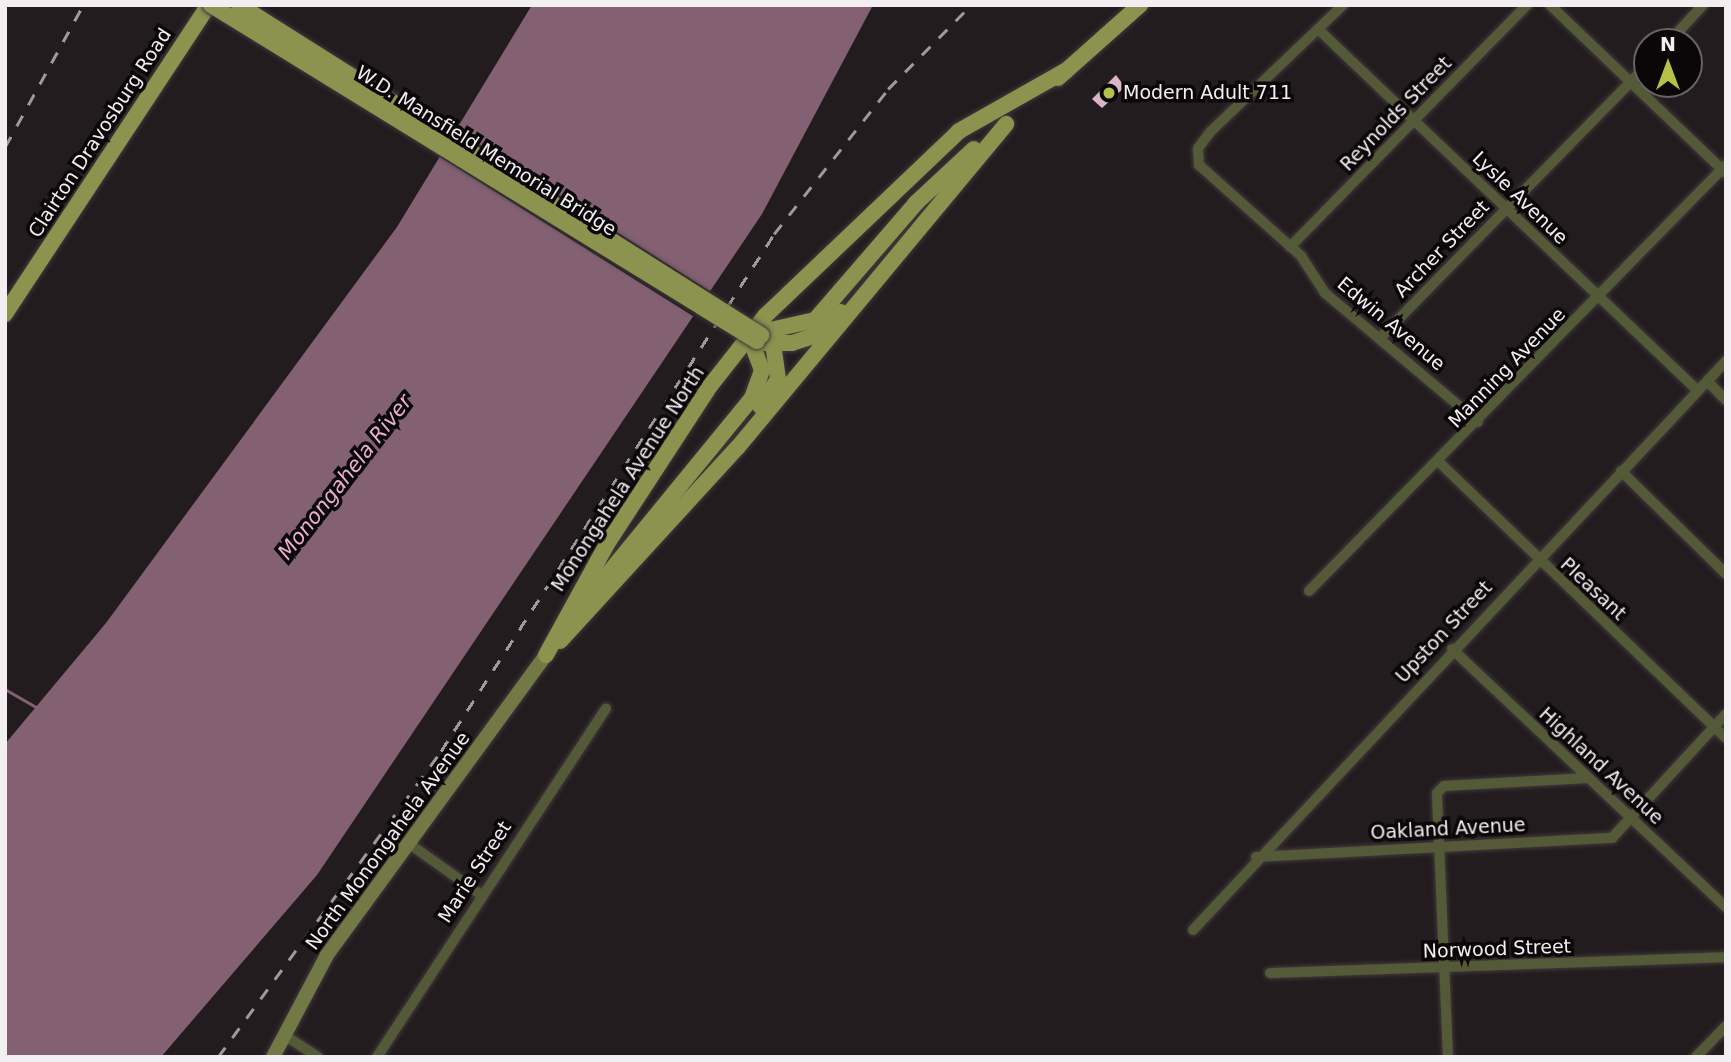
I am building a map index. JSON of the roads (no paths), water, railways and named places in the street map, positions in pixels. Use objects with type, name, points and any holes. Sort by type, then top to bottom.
[{"type":"main road","name":"W.D. Mansfield Memorial Bridge","points":[[239,5],[740,327]]},
{"type":"main road","points":[[762,340],[815,320],[945,172],[1006,124],[1140,5]]},
{"type":"main road","name":"W.D. Mansfield Memorial Bridge","points":[[211,7],[740,327]]},
{"type":"main road","name":"Clairton Dravosburg Road","points":[[5,314],[211,7]]},
{"type":"main road","name":"Monongahela Avenue North","points":[[546,655],[614,533],[710,386],[765,316],[959,131],[1065,71]]},
{"type":"main road","name":"Monongahela Avenue North","points":[[546,655],[621,576],[794,382],[1006,124]]},
{"type":"main road","points":[[740,327],[762,340],[803,340],[831,324],[956,182]]},
{"type":"main road","points":[[546,655],[752,398],[762,370],[762,340]]},
{"type":"main road","points":[[621,576],[771,393],[778,370],[762,340]]},
{"type":"main road","name":"North Monongahela Avenue","points":[[273,1057],[327,954],[411,845],[546,655]]},
{"type":"street","points":[[1319,30],[1343,5]]},
{"type":"street","name":"Reynolds Street","points":[[1290,247],[1527,5]]},
{"type":"street","points":[[1550,5],[1724,169]]},
{"type":"street","points":[[1682,28],[1703,5]]},
{"type":"street","name":"Lysle Avenue","points":[[1319,30],[1506,207],[1598,299],[1697,390]]},
{"type":"street","name":"Edwin Avenue","points":[[1319,30],[1211,131],[1197,158],[1206,173],[1290,247],[1325,293],[1478,422]]},
{"type":"street","name":"Archer Street","points":[[1380,338],[1633,80]]},
{"type":"street","name":"Manning Avenue","points":[[1309,591],[1439,462],[1724,169]]},
{"type":"street","name":"Upston Street","points":[[1192,930],[1256,857],[1535,558],[1726,362]]},
{"type":"street","points":[[1707,381],[1726,400]]},
{"type":"street","name":"Pleasant","points":[[1439,462],[1535,558],[1726,738]]},
{"type":"street","points":[[1621,471],[1726,574]]},
{"type":"street","name":"Highland Avenue","points":[[1452,649],[1726,907]]},
{"type":"street","name":"Marie Street","points":[[377,1057],[480,894],[606,708]]},
{"type":"street","name":"Oakland Avenue","points":[[1256,857],[1612,838],[1623,831],[1627,815],[1726,714]]},
{"type":"street","points":[[1448,1057],[1437,793],[1444,786],[1588,778]]},
{"type":"street","points":[[411,845],[480,894]]},
{"type":"street","name":"Norwood Street","points":[[1270,973],[1445,969],[1726,957]]},
{"type":"street","points":[[1696,1057],[1726,1026]]},
{"type":"street","points":[[284,1035],[318,1057]]},
{"type":"water","name":"Monongahela River","points":[[532,5],[873,5],[762,214],[317,875],[161,1057],[5,1057],[5,744],[106,623],[397,227]]},
{"type":"waterway","points":[[5,689],[39,709]]},
{"type":"railway","points":[[5,147],[83,5]]},
{"type":"railway","points":[[218,1057],[441,751],[774,234],[888,89],[971,5]]},
{"type":"place","name":"Modern Adult 711","points":[[1109,93]]}]
